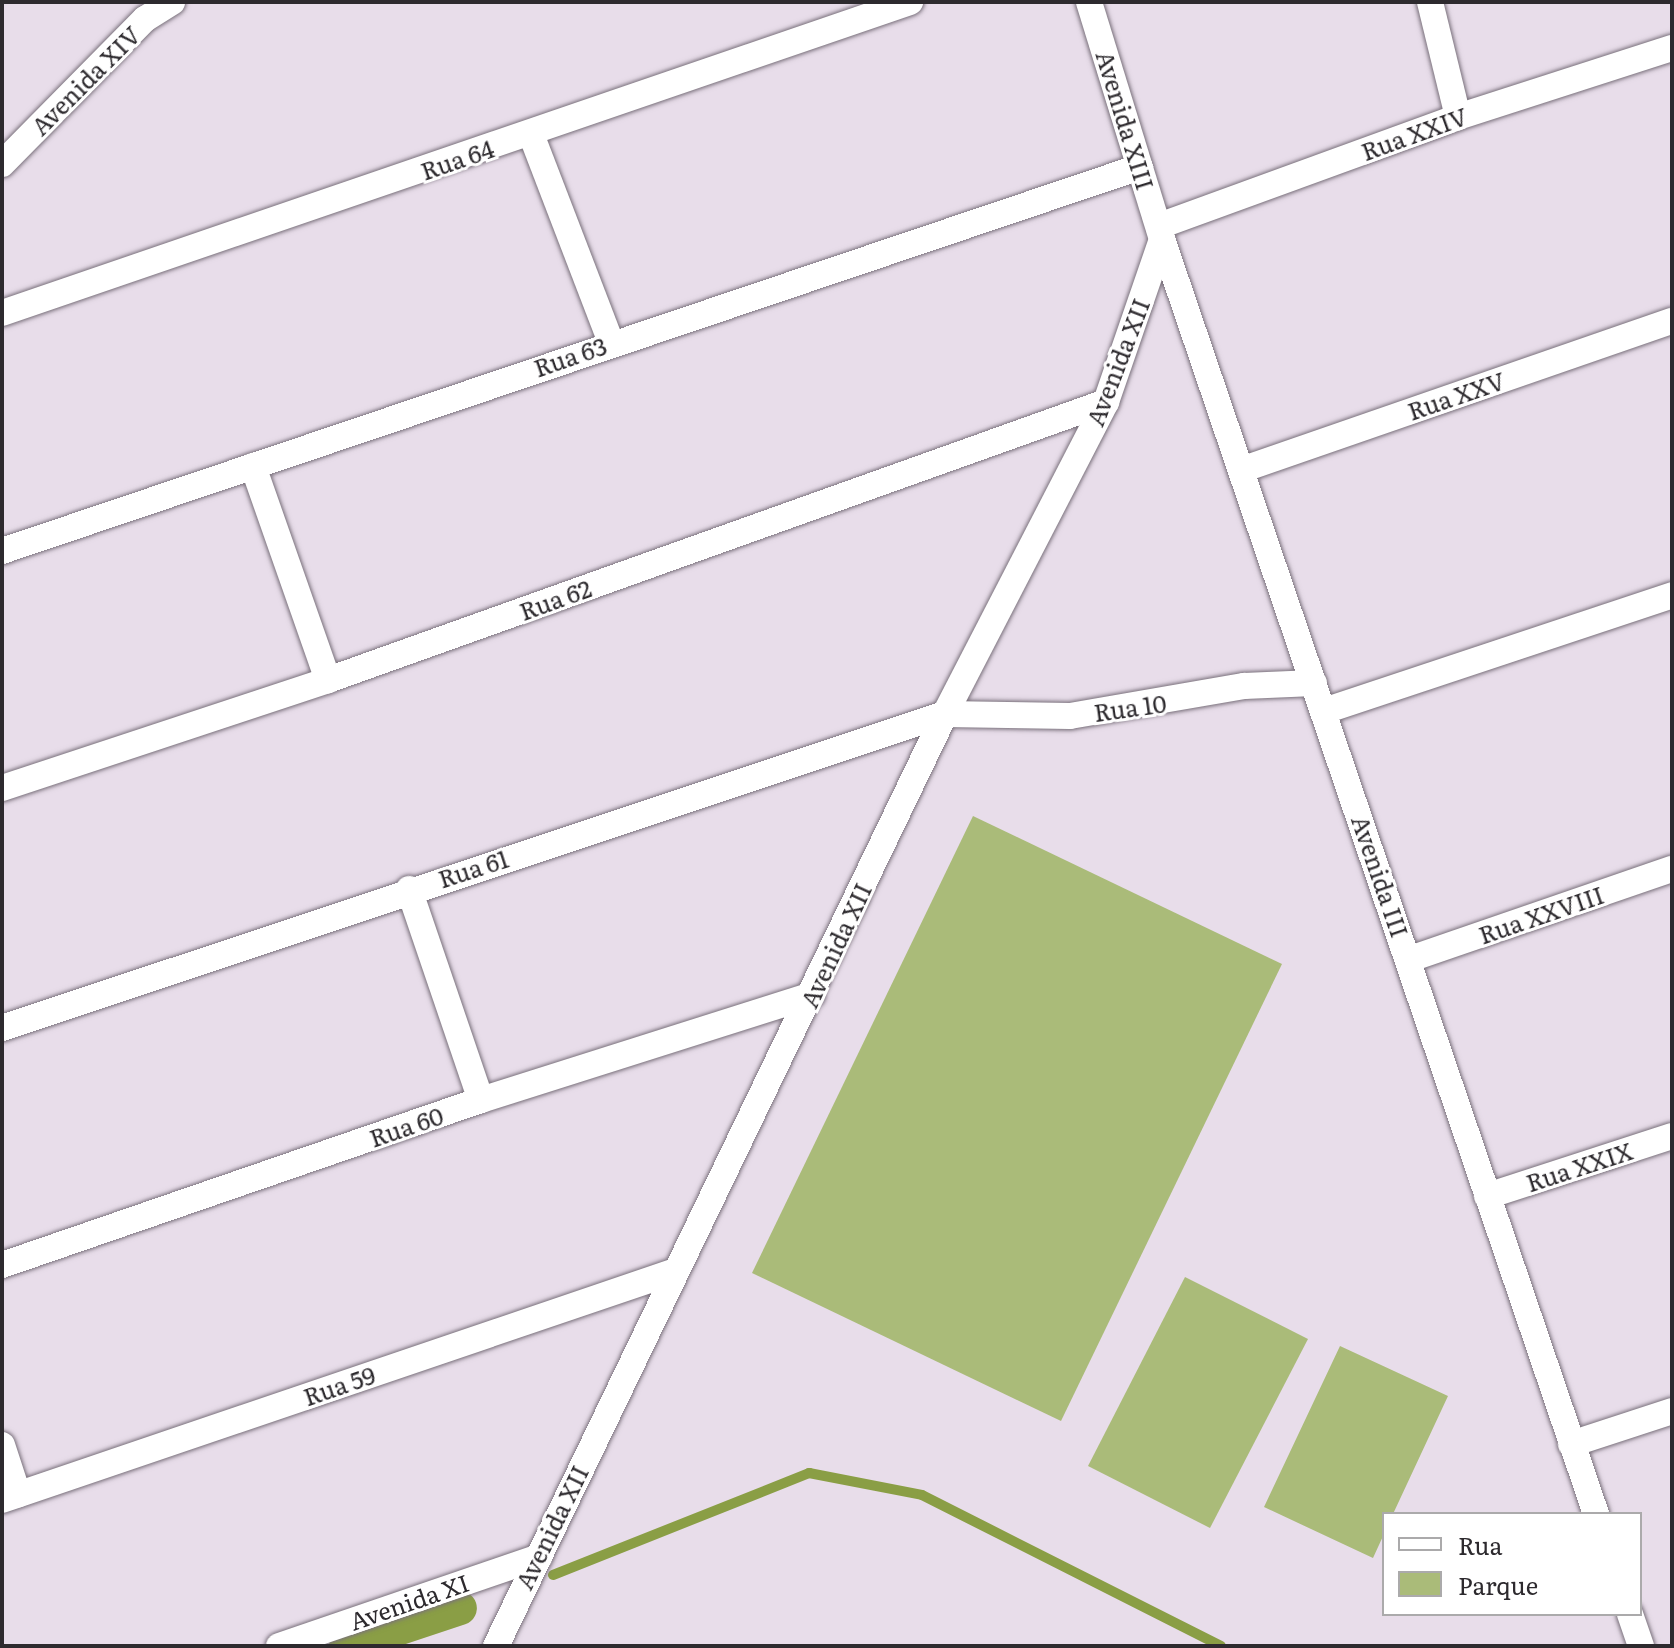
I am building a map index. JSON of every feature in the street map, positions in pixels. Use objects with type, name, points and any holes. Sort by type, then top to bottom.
[{"type":"street","name":"Avenida XIV","points":[[2,164],[145,19],[172,2]]},
{"type":"street","name":"Rua 64","points":[[2,313],[910,2]]},
{"type":"street","name":"Avenida XIII","points":[[1089,2],[1160,232]]},
{"type":"street","points":[[1430,2],[1458,117]]},
{"type":"street","name":"Rua XXIV","points":[[1160,232],[1458,117],[1672,48]]},
{"type":"street","points":[[531,134],[611,342]]},
{"type":"street","name":"Rua 63","points":[[2,551],[611,342],[1140,167]]},
{"type":"street","name":"Avenida XII","points":[[496,1646],[945,714],[1106,402],[1160,232]]},
{"type":"street","name":"Avenida III","points":[[1160,232],[1410,959],[1595,1512]]},
{"type":"street","name":"Rua XXV","points":[[1241,470],[1672,321]]},
{"type":"street","name":"Rua 62","points":[[2,788],[328,680],[1106,402]]},
{"type":"street","points":[[253,466],[328,680]]},
{"type":"street","points":[[1324,711],[1672,595]]},
{"type":"street","name":"Rua 10","points":[[945,714],[1070,716],[1244,686],[1314,683]]},
{"type":"street","name":"Rua 61","points":[[2,1028],[409,889],[945,714]]},
{"type":"street","name":"Rua XXVIII","points":[[1410,959],[1672,869]]},
{"type":"street","points":[[409,889],[481,1100]]},
{"type":"street","name":"Rua 60","points":[[2,1265],[481,1100],[812,995]]},
{"type":"street","name":"Rua XXIX","points":[[1487,1196],[1672,1136]]},
{"type":"street","name":"Rua 59","points":[[10,1497],[676,1271]]},
{"type":"street","points":[[1571,1444],[1672,1411]]},
{"type":"street","points":[[2,1445],[10,1497]]},
{"type":"street","name":"Avenida XI","points":[[279,1646],[539,1557]]},
{"type":"street","points":[[1631,1616],[1641,1646]]},
{"type":"green space","points":[[973,816],[1282,964],[1061,1421],[752,1273]]},
{"type":"green space","points":[[1185,1277],[1308,1339],[1210,1528],[1088,1466]]},
{"type":"green space","points":[[1340,1346],[1448,1396],[1394,1512],[1382,1512],[1382,1538],[1373,1558],[1264,1507]]},
{"type":"waterway","points":[[553,1575],[809,1473],[922,1495],[1221,1646]]},
{"type":"waterway","points":[[346,1646],[460,1608]]}]
